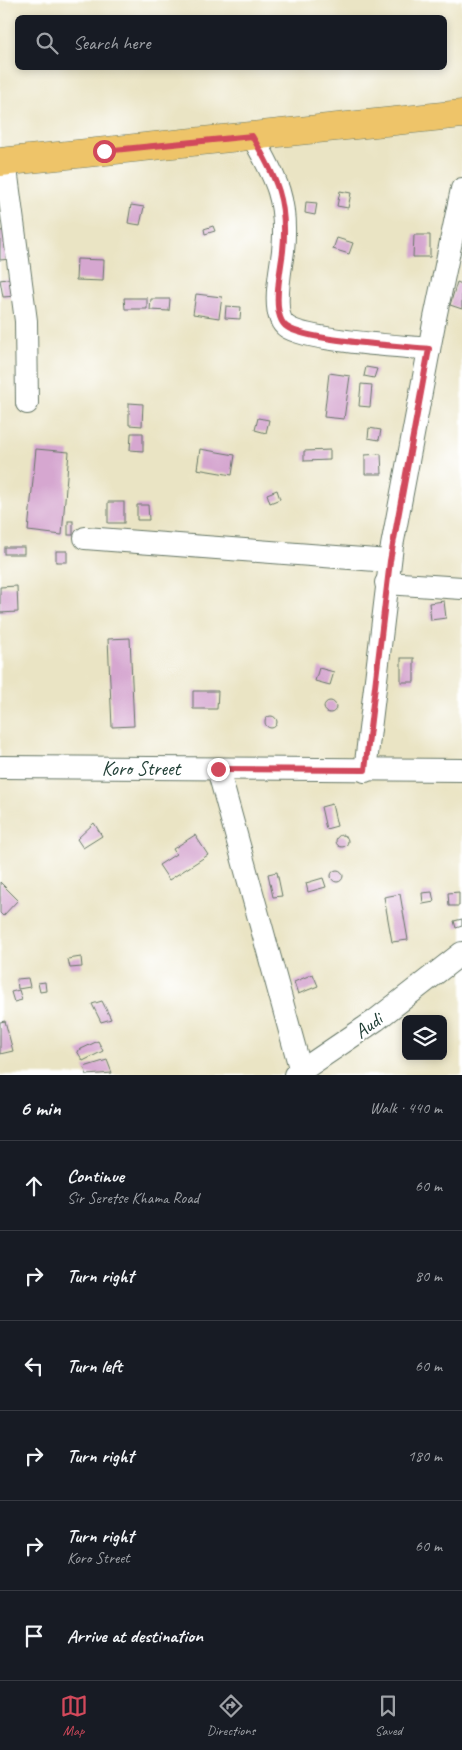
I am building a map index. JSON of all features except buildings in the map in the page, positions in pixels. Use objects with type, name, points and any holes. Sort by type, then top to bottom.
[{"type":"main road","points":[[2,161],[462,114]]},
{"type":"street","points":[[252,136],[269,164],[284,206],[283,249],[277,306],[279,318],[286,327],[337,339],[429,349]]},
{"type":"street","points":[[2,161],[26,321],[27,404]]},
{"type":"street","points":[[365,770],[386,584],[429,349],[462,189]]},
{"type":"street","points":[[85,538],[390,561]]},
{"type":"street","points":[[386,584],[462,588]]},
{"type":"street","name":"Koro Street","points":[[0,767],[462,770]]},
{"type":"street","points":[[218,769],[299,1074]]},
{"type":"street","name":"Audi","points":[[299,1074],[376,1020],[462,953]]},
{"type":"route","points":[[104,151],[252,136],[269,164],[279,187],[284,206],[283,249],[277,306],[279,318],[286,327],[300,332],[337,339],[429,349],[386,584],[365,770],[218,769]]}]
